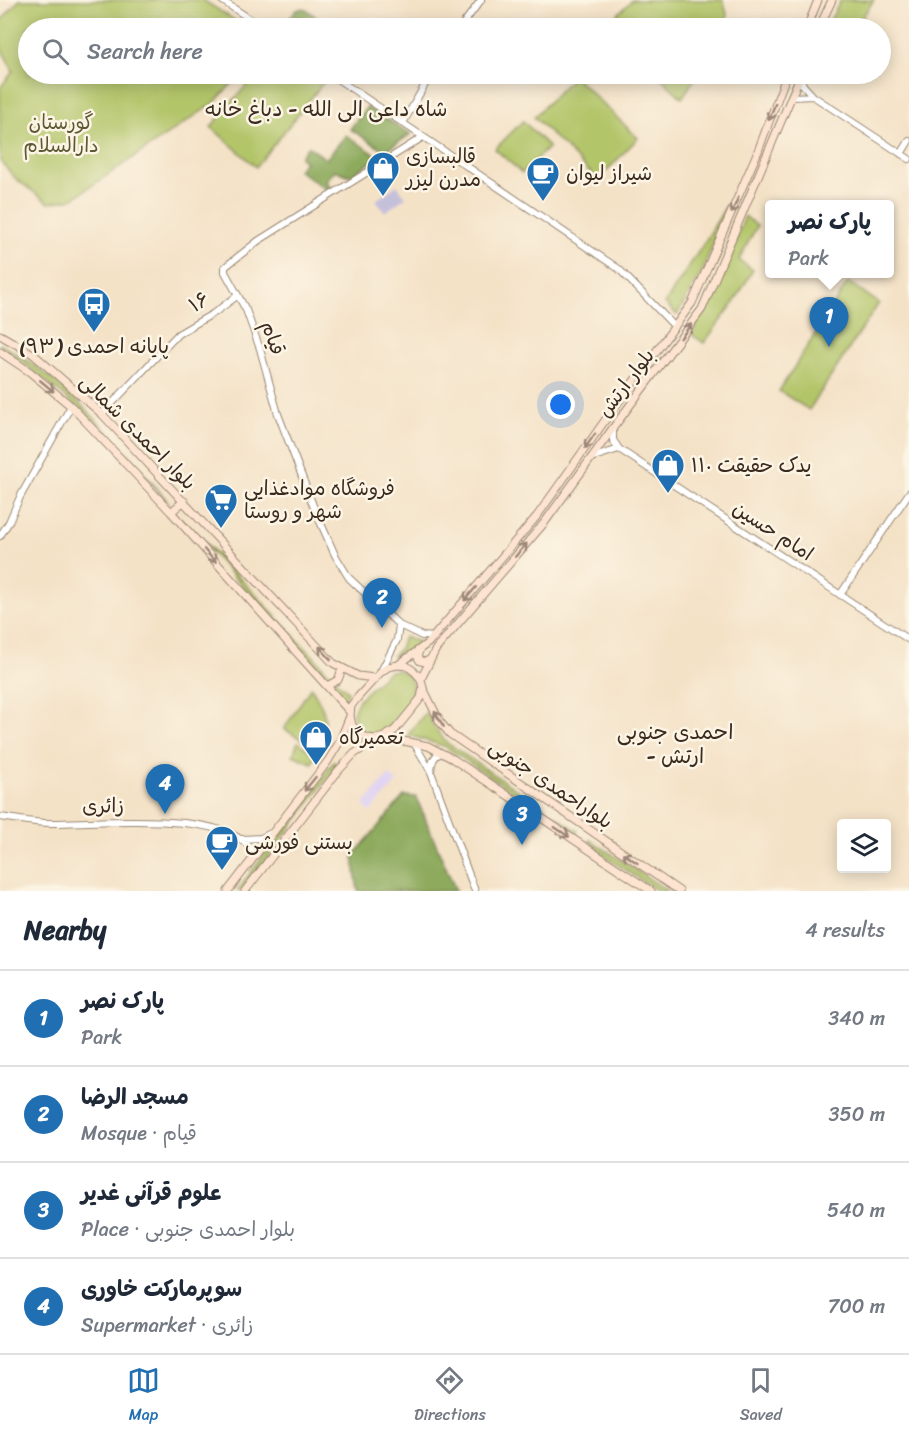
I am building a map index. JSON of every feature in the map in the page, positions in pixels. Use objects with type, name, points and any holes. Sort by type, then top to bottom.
[{"type":"main road","points":[[811,18],[818,0]]},
{"type":"main road","points":[[824,18],[832,0]]},
{"type":"main road","name":"بلوار ارتش","points":[[398,665],[434,637],[537,516],[692,303],[758,151],[783,84]]},
{"type":"main road","name":"بلوار ارتش","points":[[421,679],[430,659],[545,522],[702,309],[796,84]]},
{"type":"main road","name":"بلوار احمدی شمالی","points":[[0,335],[33,354],[102,414],[333,663],[358,676],[378,675]]},
{"type":"main road","name":"بلوار احمدی شمالی","points":[[0,352],[30,372],[71,406],[171,512],[350,714]]},
{"type":"main road","points":[[171,512],[184,501]]},
{"type":"main road","points":[[421,648],[418,659],[423,662],[430,659]]},
{"type":"main road","points":[[228,891],[328,761],[339,743],[351,706],[358,696],[388,667],[407,666],[421,679],[423,688],[416,706],[395,730],[376,739],[354,754],[338,771],[245,891]]},
{"type":"main road","points":[[327,686],[338,681],[342,669]]},
{"type":"main road","name":"بلواراحمدی جنوبی","points":[[423,688],[440,722],[450,734],[679,891]]},
{"type":"main road","points":[[350,714],[352,725],[358,733],[367,738],[376,739]]},
{"type":"main road","points":[[384,737],[428,746],[441,753],[651,891]]},
{"type":"main road","points":[[328,761],[335,758],[340,760],[338,771]]},
{"type":"main road","points":[[579,843],[588,829]]},
{"type":"street","points":[[221,0],[249,18]]},
{"type":"street","points":[[468,18],[481,0]]},
{"type":"street","points":[[345,84],[619,269],[675,327]]},
{"type":"street","points":[[403,123],[425,84]]},
{"type":"street","points":[[803,84],[813,96],[909,159]]},
{"type":"street","points":[[791,97],[813,96]]},
{"type":"street","name":"قیام","points":[[423,137],[228,262],[225,272],[246,310],[278,414],[314,508],[335,555],[349,578],[399,625],[422,636],[434,637]]},
{"type":"street","points":[[901,154],[909,141]]},
{"type":"street","name":"۱۶","points":[[102,414],[178,334],[214,313],[237,296]]},
{"type":"street","points":[[0,536],[71,406]]},
{"type":"street","points":[[591,458],[619,449],[613,440],[613,428]]},
{"type":"street","name":"امام حسین","points":[[619,449],[909,640]]},
{"type":"street","points":[[840,595],[909,493]]},
{"type":"street","points":[[378,675],[398,640],[399,625]]},
{"type":"street","points":[[414,743],[431,772],[475,891]]},
{"type":"street","points":[[431,772],[431,763],[436,755],[441,753]]},
{"type":"street","name":"زائری","points":[[0,817],[51,824],[192,823],[226,831],[250,847],[254,856]]},
{"type":"street","points":[[239,839],[261,838],[273,832]]},
{"type":"shaded area","name":"قالبسازی مدرن لیزر","points":[[397,185],[406,197],[385,212],[376,200]]},
{"type":"shaded area","points":[[389,775],[397,782],[370,812],[363,805]]},
{"type":"green space","name":"گورستان دارالسلام","points":[[19,0],[203,0],[231,18],[18,18],[18,84],[232,84],[214,103],[72,199],[49,203],[17,180],[0,161],[0,88],[13,71],[0,46],[0,22]]},
{"type":"green space","points":[[632,0],[723,0],[727,14],[727,18],[614,18]]},
{"type":"green space","points":[[841,0],[874,0],[862,18],[831,18]]},
{"type":"green space","points":[[306,9],[317,18],[289,18],[295,11]]},
{"type":"green space","points":[[248,84],[322,84],[256,167],[211,127]]},
{"type":"green space","points":[[566,84],[582,84],[638,138],[598,180],[534,117]]},
{"type":"green space","points":[[667,84],[691,84],[682,98]]},
{"type":"green space","points":[[367,107],[411,134],[385,151],[350,129]]},
{"type":"green space","points":[[523,121],[549,147],[522,173],[495,149]]},
{"type":"green space","points":[[346,135],[379,157],[350,176],[335,170],[326,181],[331,188],[327,190],[298,170],[305,162],[300,157],[308,146],[326,159]]},
{"type":"green space","points":[[726,206],[728,207],[702,272],[677,315],[665,303]]},
{"type":"green space","points":[[745,216],[757,226],[739,260],[753,270],[733,304],[704,343],[691,334],[720,282]]},
{"type":"green space","points":[[848,282],[879,303],[809,410],[779,391]]},
{"type":"green space","points":[[0,344],[49,376],[71,395],[112,437],[170,504],[80,409]]},
{"type":"green space","points":[[180,518],[348,691],[344,703],[324,675]]},
{"type":"green space","points":[[404,637],[423,643],[392,657],[400,648]]},
{"type":"green space","points":[[399,670],[408,676],[413,685],[407,704],[396,719],[381,732],[370,735],[363,733],[355,724],[353,712],[360,698],[389,671]]},
{"type":"green space","points":[[311,687],[325,717],[324,730],[318,749],[284,729]]},
{"type":"green space","points":[[426,712],[447,743],[578,831],[576,834],[444,746],[408,735]]},
{"type":"green space","points":[[298,742],[316,755],[312,763],[293,755]]},
{"type":"green space","points":[[334,761],[337,766],[242,891],[237,891]]},
{"type":"green space","points":[[404,796],[416,797],[456,891],[358,891],[353,856]]},
{"type":"green space","points":[[590,840],[668,891],[658,891],[610,860],[589,842]]},
{"type":"place","name":"قالبسازی مدرن لیزر","points":[[383,197]]},
{"type":"place","name":"شیراز لیوان","points":[[543,202]]},
{"type":"place","name":"پایانه احمدی (۹۳)","points":[[94,333]]},
{"type":"place","name":"پارک نصر","points":[[829,347]]},
{"type":"place","name":"یدک حقیقت ۱۱۰","points":[[668,494]]},
{"type":"place","name":"فروشگاه موادغذایی شهر و روستا","points":[[221,529]]},
{"type":"place","name":"مسجد الرضا","points":[[382,628]]},
{"type":"place","name":"تعمیرگاه","points":[[316,766]]},
{"type":"place","name":"سوپرمارکت خاوری","points":[[165,814]]},
{"type":"place","name":"علوم قرآنی غدیر","points":[[522,845]]},
{"type":"place","name":"بستنی فورشی","points":[[222,871]]},
{"type":"district","name":"شاه داعی الی الله - دباغ خانه","points":[[326,109]]},
{"type":"district","name":"احمدی جنوبی - ارتش","points":[[675,744]]}]
